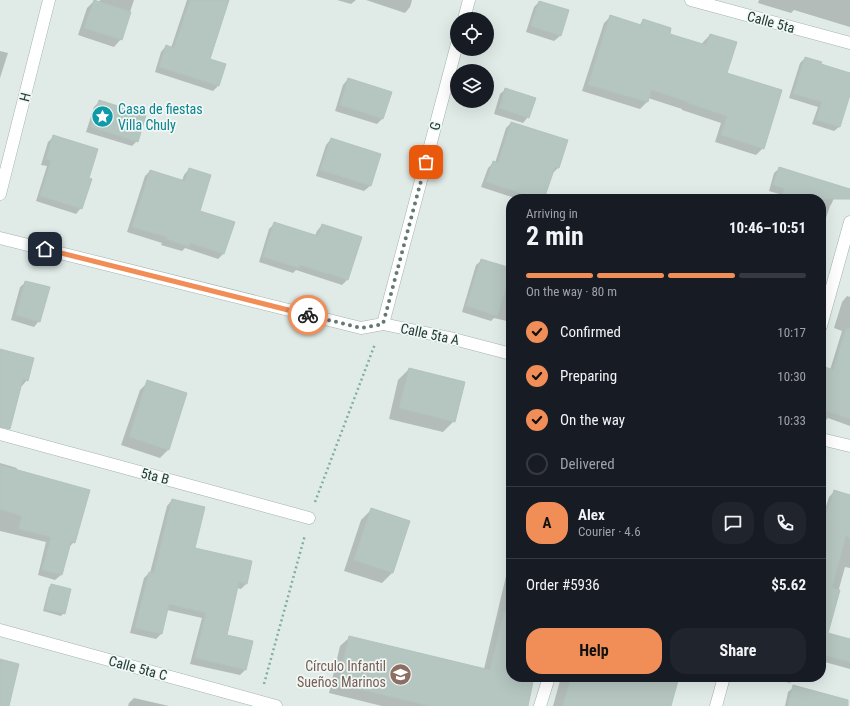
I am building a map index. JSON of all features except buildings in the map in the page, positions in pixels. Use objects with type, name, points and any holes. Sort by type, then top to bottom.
[{"type":"street","name":"H","points":[[0,194],[49,0]]},
{"type":"street","points":[[466,12],[469,0]]},
{"type":"street","name":"Calle 5ta","points":[[691,0],[850,43]]},
{"type":"street","name":"G","points":[[383,324],[454,56]]},
{"type":"street","points":[[826,308],[850,222]]},
{"type":"street","name":"Calle 5ta A","points":[[0,238],[361,328],[383,324],[450,338],[506,353]]},
{"type":"street","name":"5ta B","points":[[0,434],[309,518]]},
{"type":"street","points":[[826,440],[850,446]]},
{"type":"street","name":"Calle 5ta C","points":[[0,630],[276,706]]},
{"type":"street","points":[[540,706],[547,682]]},
{"type":"street","points":[[716,706],[723,682]]},
{"type":"way so far","points":[[308,315],[361,328],[383,324],[426,162]]},
{"type":"place","name":"Casa de fiestas Villa Chuly","points":[[103,117]]},
{"type":"place","name":"Círculo Infantil Sueños Marinos","points":[[401,674]]},
{"type":"route","points":[[45,249],[308,315]]}]
